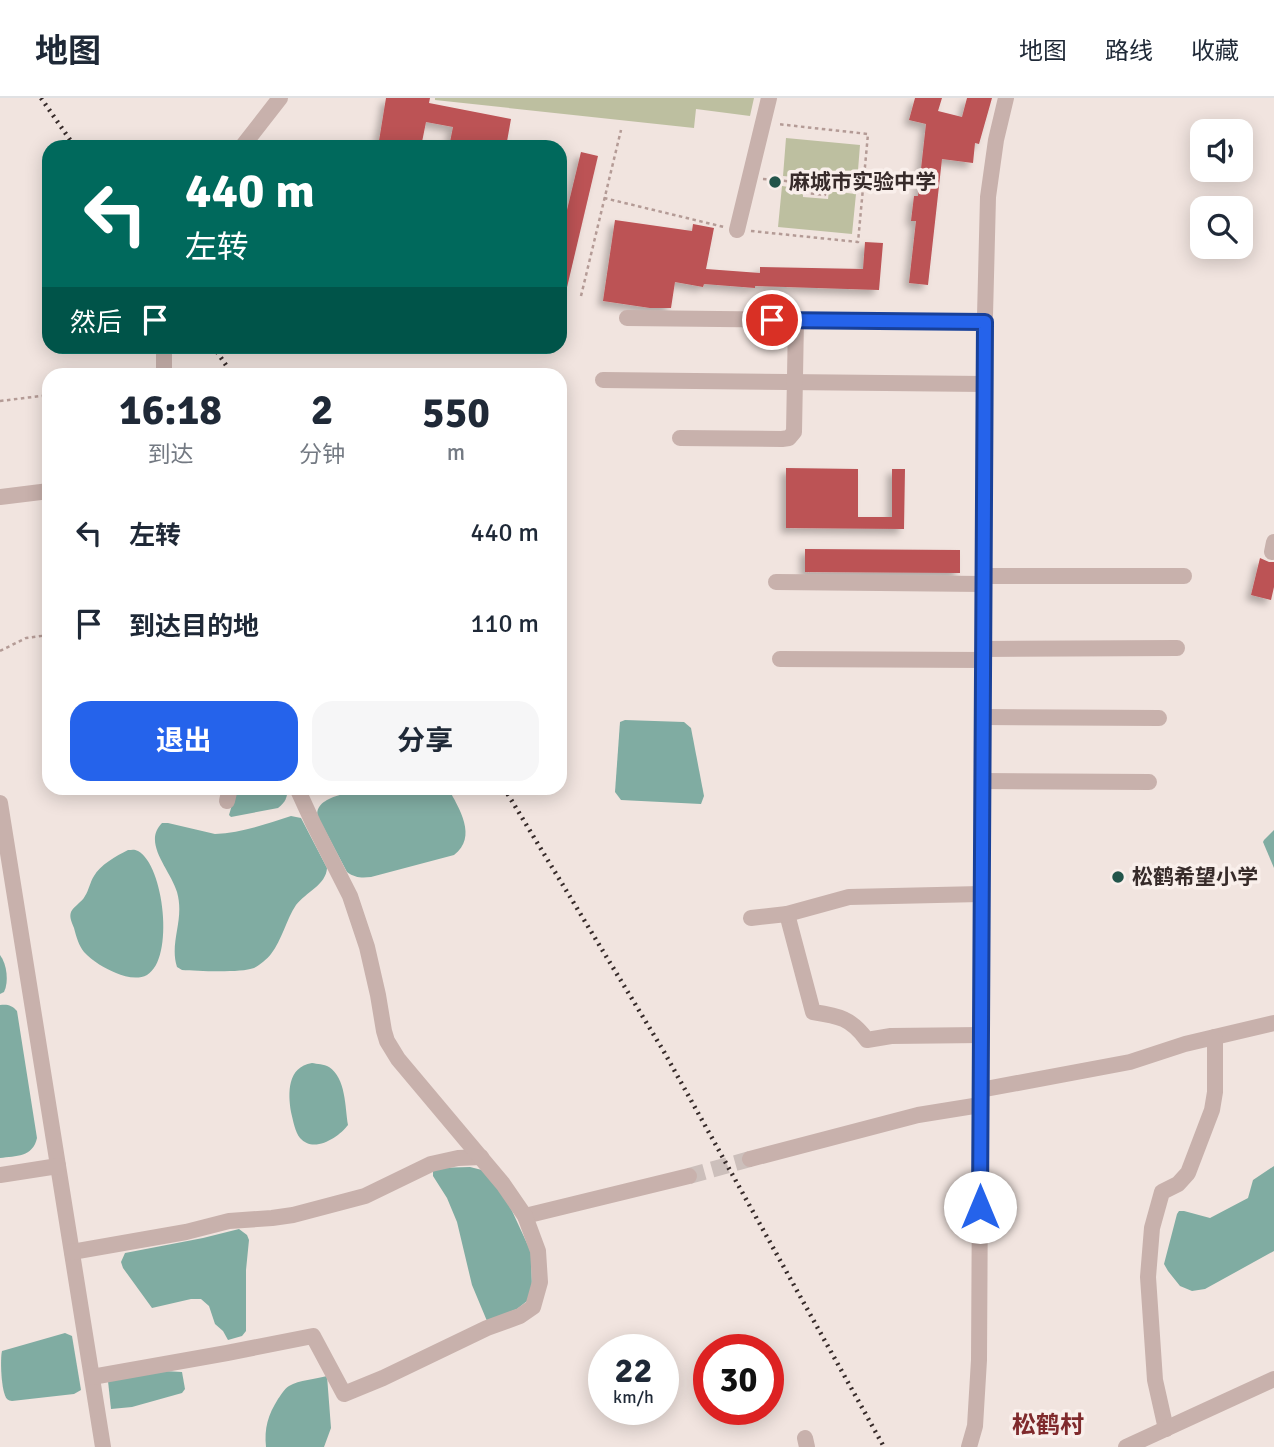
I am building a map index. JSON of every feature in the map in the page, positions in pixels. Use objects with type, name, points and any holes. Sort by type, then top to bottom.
[{"type":"street","points":[[247,140],[280,98]]},
{"type":"street","points":[[737,230],[769,98]]},
{"type":"street","points":[[970,1447],[975,1426],[979,1360],[984,384],[988,197],[996,140],[1006,98]]},
{"type":"street","points":[[626,318],[985,322]]},
{"type":"street","points":[[680,438],[789,438],[794,432],[796,320]]},
{"type":"street","points":[[603,380],[984,384]]},
{"type":"street","points":[[0,497],[42,492]]},
{"type":"street","points":[[776,582],[1184,576]]},
{"type":"street","points":[[780,659],[1177,648]]},
{"type":"street","points":[[982,718],[1159,718]]},
{"type":"street","points":[[982,781],[1149,782]]},
{"type":"street","points":[[92,1377],[313,1336],[344,1394],[487,1328],[520,1316],[533,1307],[540,1282],[540,1267],[538,1251],[525,1216],[503,1184],[398,1059],[387,1041],[367,947],[351,896],[300,795]]},
{"type":"street","points":[[0,803],[103,1447]]},
{"type":"street","points":[[751,918],[787,914],[849,897],[982,894]]},
{"type":"street","points":[[787,914],[813,1013],[849,1021],[867,1040],[891,1036],[981,1035]]},
{"type":"street","points":[[750,1159],[980,1097],[1130,1062],[1185,1044],[1274,1023]]},
{"type":"street","points":[[1166,1429],[1155,1380],[1147,1277],[1152,1228],[1162,1192],[1178,1184],[1188,1173],[1212,1110],[1215,1091],[1215,1037]]},
{"type":"street","points":[[72,1252],[186,1232],[229,1221],[293,1215],[365,1195],[431,1164],[458,1158],[481,1157]]},
{"type":"street","points":[[0,1175],[58,1166]]},
{"type":"street","points":[[525,1216],[689,1175]]},
{"type":"street","points":[[1126,1447],[1274,1379]]},
{"type":"path","points":[[604,198],[737,230],[858,242],[868,134],[763,123]]},
{"type":"path","points":[[581,296],[621,130]]},
{"type":"path","points":[[809,173],[827,175],[826,185],[825,195],[807,193],[809,173]]},
{"type":"path","points":[[750,177],[808,183]]},
{"type":"path","points":[[826,185],[863,189]]},
{"type":"path","points":[[0,401],[42,396]]},
{"type":"path","points":[[0,651],[26,638],[42,636]]},
{"type":"green space","points":[[435,98],[754,98],[750,116],[696,109],[694,128]]},
{"type":"green space","points":[[786,138],[860,145],[857,183],[830,180],[830,172],[806,170],[805,178],[783,176]]},
{"type":"green space","points":[[782,186],[803,189],[803,197],[828,199],[829,191],[856,194],[852,234],[778,227]]},
{"type":"water","points":[[620,722],[684,722],[691,728],[704,796],[701,804],[621,800],[615,792]]},
{"type":"water","points":[[235,795],[287,795],[278,808],[231,817],[229,815]]},
{"type":"water","points":[[338,795],[452,795],[464,822],[465,840],[454,855],[371,877],[359,877],[347,872],[318,817],[318,810],[329,799]]},
{"type":"water","points":[[291,816],[301,818],[327,868],[319,884],[296,905],[271,954],[259,965],[248,970],[198,971],[177,967],[175,949],[179,902],[174,883],[156,848],[155,839],[162,823],[215,834],[244,830]]},
{"type":"water","points":[[1274,830],[1274,868],[1263,842]]},
{"type":"water","points":[[128,850],[138,851],[147,860],[160,892],[163,912],[161,951],[156,966],[147,975],[140,977],[127,977],[116,973],[87,955],[79,944],[70,916],[85,896],[100,868]]},
{"type":"water","points":[[0,955],[7,978],[6,988],[0,994]]},
{"type":"water","points":[[0,1005],[9,1005],[17,1011],[37,1138],[28,1152],[0,1158]]},
{"type":"water","points":[[312,1063],[329,1067],[339,1078],[348,1125],[333,1139],[319,1144],[306,1143],[300,1138],[291,1112],[290,1089],[294,1075],[304,1065]]},
{"type":"water","points":[[1274,1166],[1274,1251],[1205,1289],[1192,1291],[1180,1286],[1164,1264],[1179,1211],[1210,1218],[1248,1198],[1253,1180]]},
{"type":"water","points":[[470,1167],[482,1170],[507,1200],[531,1252],[532,1289],[527,1301],[517,1309],[487,1321],[472,1285],[457,1222],[447,1198],[433,1176],[433,1169],[437,1168]]},
{"type":"water","points":[[239,1229],[249,1240],[246,1331],[242,1336],[228,1340],[215,1324],[209,1306],[201,1299],[152,1308],[121,1262],[125,1253]]},
{"type":"water","points":[[65,1333],[72,1336],[81,1390],[74,1394],[12,1401],[7,1399],[2,1383],[2,1351]]},
{"type":"water","points":[[164,1371],[182,1372],[185,1389],[182,1393],[132,1407],[111,1409],[108,1381]]},
{"type":"water","points":[[327,1376],[331,1428],[324,1447],[266,1447],[269,1416],[284,1390],[298,1382]]},
{"type":"building","points":[[386,98],[430,98],[429,103],[511,119],[507,140],[450,140],[453,127],[426,122],[422,140],[379,140]]},
{"type":"building","points":[[915,98],[942,98],[938,111],[962,117],[967,98],[992,98],[979,144],[975,143],[973,163],[942,159],[928,285],[909,283],[916,221],[911,221],[914,196],[918,196],[926,124],[909,120]]},
{"type":"building","points":[[581,152],[598,156],[567,287],[567,210]]},
{"type":"building","points":[[615,220],[692,231],[693,224],[714,228],[706,269],[760,273],[760,267],[863,269],[865,242],[883,243],[879,290],[755,288],[704,284],[703,287],[675,282],[671,308],[650,308],[603,301]]},
{"type":"building","points":[[786,468],[858,469],[858,517],[892,517],[892,469],[905,469],[904,529],[786,528]]},
{"type":"building","points":[[805,549],[960,550],[960,573],[805,572]]},
{"type":"building","points":[[1260,558],[1274,562],[1271,600],[1251,595]]},
{"type":"tunnel","points":[[689,1176],[750,1159]]},
{"type":"railway","points":[[41,98],[70,140]]},
{"type":"railway","points":[[218,354],[228,368]]},
{"type":"railway","points":[[508,795],[663,1050],[884,1447]]},
{"type":"place","name":"麻城市实验中学","points":[[775,182]]},
{"type":"place","name":"松鹤希望小学","points":[[1118,877]]},
{"type":"district","name":"松鹤村","points":[[1048,1425]]},
{"type":"route","points":[[772,320],[985,322],[980,1207]]}]
